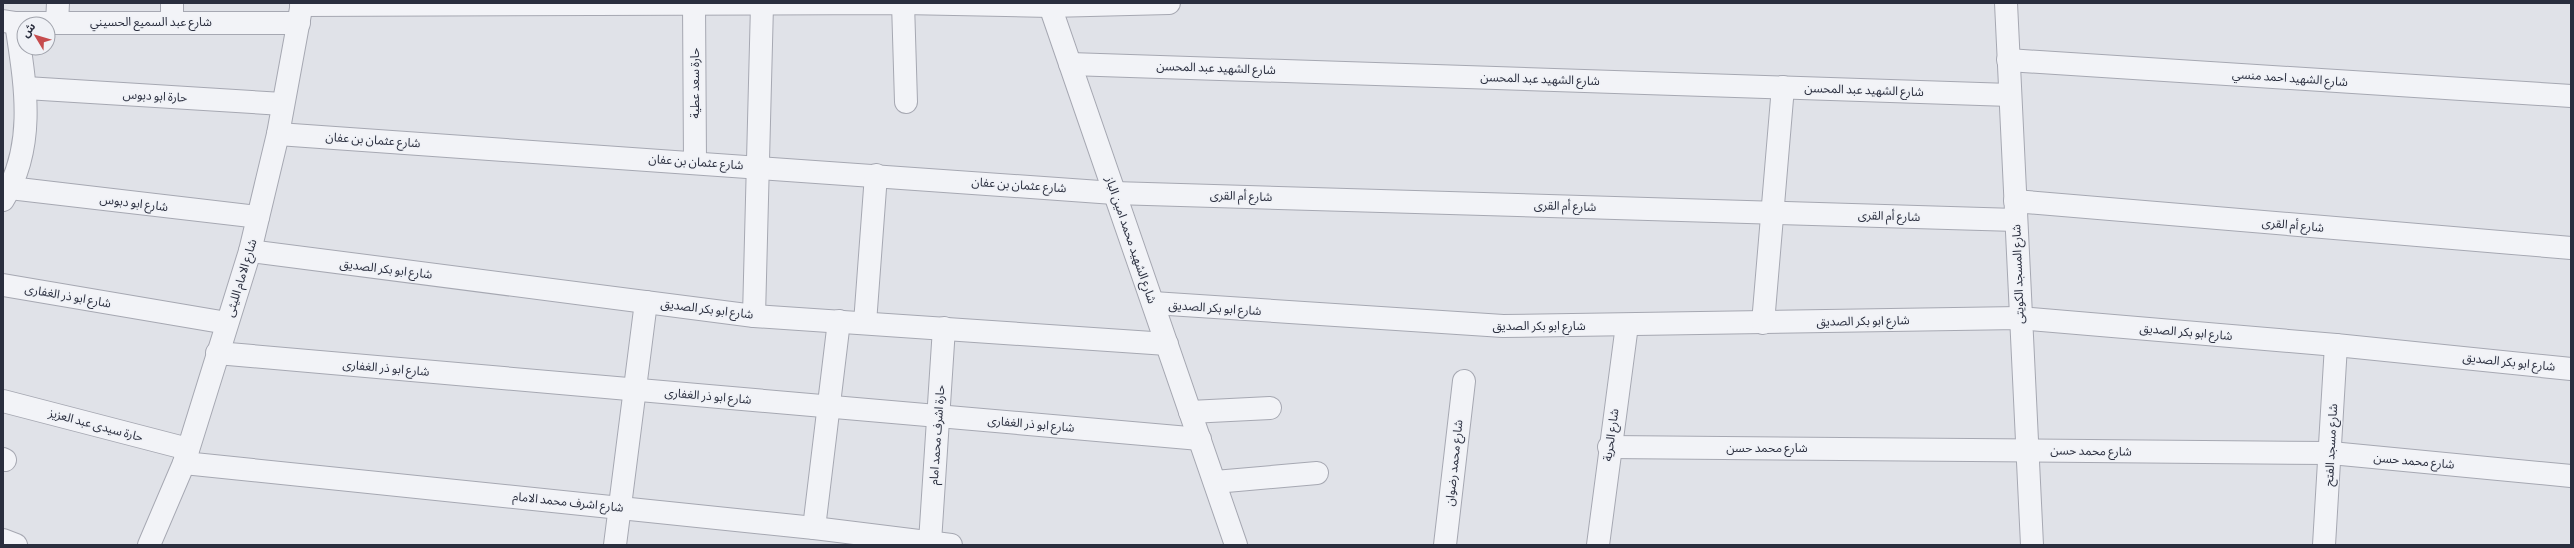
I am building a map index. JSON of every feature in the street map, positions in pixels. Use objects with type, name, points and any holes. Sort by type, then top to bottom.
[{"type":"street","name":"شارع عبد السميع الحسيني","points":[[9,22],[58,13],[694,4],[762,5],[903,3],[1049,5],[1169,3]]},
{"type":"street","points":[[903,3],[906,102]]},
{"type":"street","name":"شارع المسجد الكويتى","points":[[2006,3],[2019,318],[2028,450],[2032,545]]},
{"type":"street","name":"حارة سعد عطية","points":[[694,4],[695,162]]},
{"type":"street","points":[[754,316],[762,5]]},
{"type":"street","name":"شارع الشهيد محمد امين الباز","points":[[1049,5],[1236,545]]},
{"type":"street","name":"شارع الامام الليثى","points":[[149,545],[186,456],[250,251],[278,134],[301,10]]},
{"type":"street","points":[[7,194],[26,132],[26,88],[9,22]]},
{"type":"street","name":"شارع الشهيد احمد منسي","points":[[2008,60],[2571,96]]},
{"type":"street","name":"شارع الشهيد عبد المحسن","points":[[1070,64],[2010,95]]},
{"type":"street","points":[[1763,323],[1783,87]]},
{"type":"street","name":"حارة ابو دبوس","points":[[26,88],[284,104]]},
{"type":"street","name":"شارع عثمان بن عفان","points":[[278,134],[758,166],[1114,192]]},
{"type":"street","points":[[865,323],[876,175]]},
{"type":"street","name":"شارع أم القرى","points":[[1114,192],[1773,212],[2015,211],[2571,248]]},
{"type":"street","name":"شارع ابو دبوس","points":[[7,194],[258,218]]},
{"type":"street","name":"شارع ابو بكر الصديق","points":[[250,251],[754,316],[1167,344]]},
{"type":"street","name":"شارع ابو ذر الغفارى","points":[[3,285],[227,323]]},
{"type":"street","points":[[615,545],[646,302]]},
{"type":"street","name":"شارع ابو بكر الصديق","points":[[1153,303],[1442,324],[1503,326],[2019,318],[2336,345],[2571,369]]},
{"type":"street","points":[[814,528],[830,407],[839,321]]},
{"type":"street","name":"شارع الحرية","points":[[1598,545],[1609,446],[1627,325]]},
{"type":"street","name":"حارة اشرف محمد امام","points":[[940,544],[939,416],[944,328]]},
{"type":"street","name":"شارع مسجد الفتح","points":[[2324,545],[2331,453],[2336,345]]},
{"type":"street","name":"شارع ابو ذر الغفارى","points":[[217,353],[1200,439]]},
{"type":"street","name":"شارع محمد رضوان","points":[[1446,545],[1464,381]]},
{"type":"street","name":"حارة سيدى عبد العزيز","points":[[3,401],[186,456]]},
{"type":"street","points":[[1190,412],[1270,408]]},
{"type":"street","name":"شارع محمد حسن","points":[[1609,446],[2331,453],[2571,476]]},
{"type":"street","name":"شارع اشرف محمد الامام","points":[[186,456],[619,507],[814,528],[940,544]]},
{"type":"street","points":[[1215,482],[1317,473]]},
{"type":"street","points":[[3,540],[16,545]]}]
